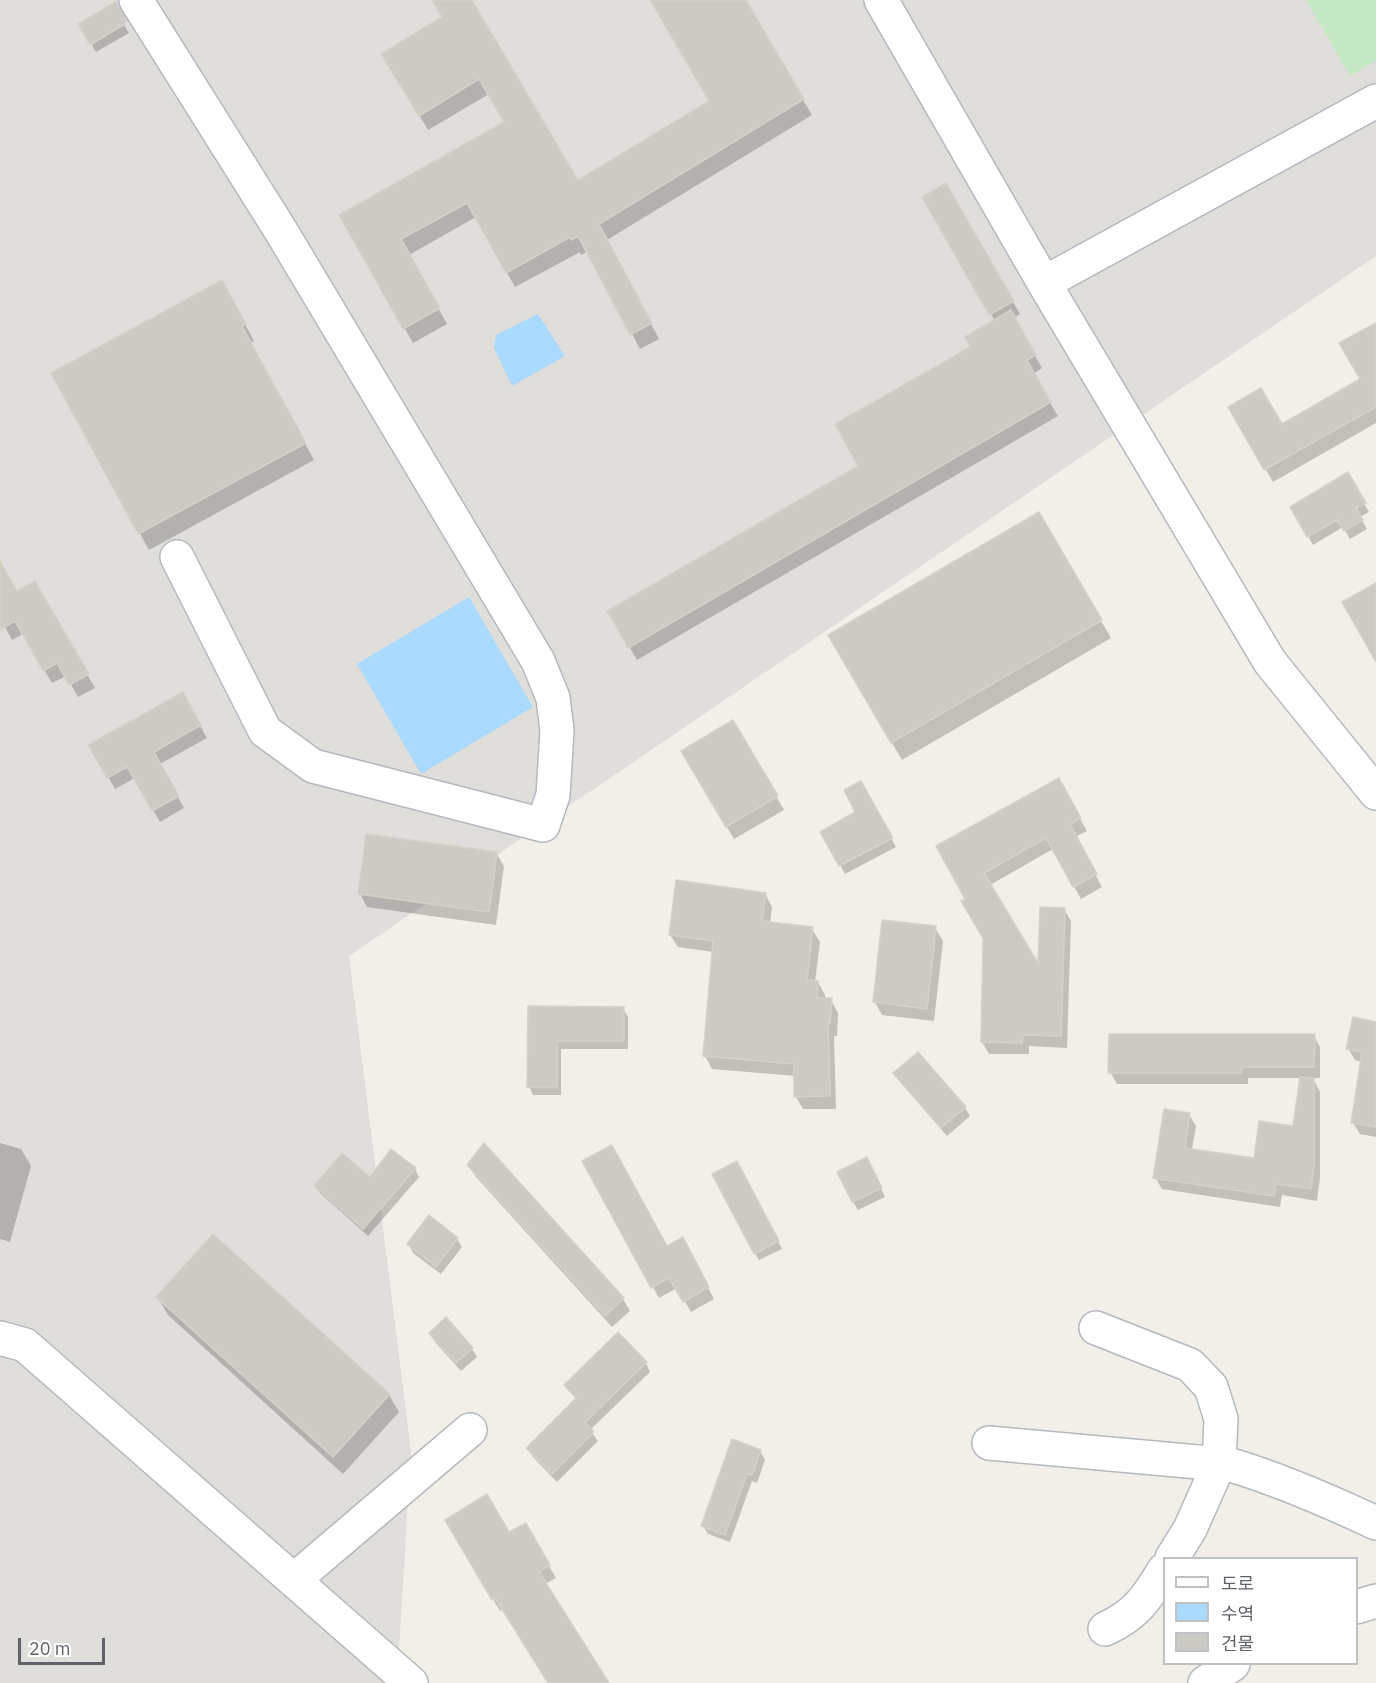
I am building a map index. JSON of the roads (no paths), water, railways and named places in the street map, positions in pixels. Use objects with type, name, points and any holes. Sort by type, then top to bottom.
[{"type":"street","points":[[136,0],[281,231],[538,661],[553,698],[557,730],[553,795],[543,825],[313,766],[265,731],[177,557]]},
{"type":"street","points":[[881,0],[1044,283],[1270,662],[1376,793]]},
{"type":"street","points":[[1044,283],[1376,101]]},
{"type":"street","points":[[1096,1328],[1190,1365],[1211,1387],[1221,1419],[1219,1464],[1190,1530],[1173,1557]]},
{"type":"street","points":[[0,1338],[25,1345],[411,1683]]},
{"type":"street","points":[[294,1580],[470,1430]]},
{"type":"street","points":[[989,1443],[1219,1464],[1263,1475],[1323,1498],[1376,1523]]},
{"type":"street","points":[[1105,1629],[1119,1622],[1144,1602],[1163,1572]]},
{"type":"street","points":[[1358,1606],[1376,1601]]},
{"type":"street","points":[[1204,1683],[1231,1665]]},
{"type":"water","points":[[538,314],[565,356],[512,386],[494,348],[496,335]]},
{"type":"water","points":[[469,597],[533,707],[421,774],[357,664]]}]
